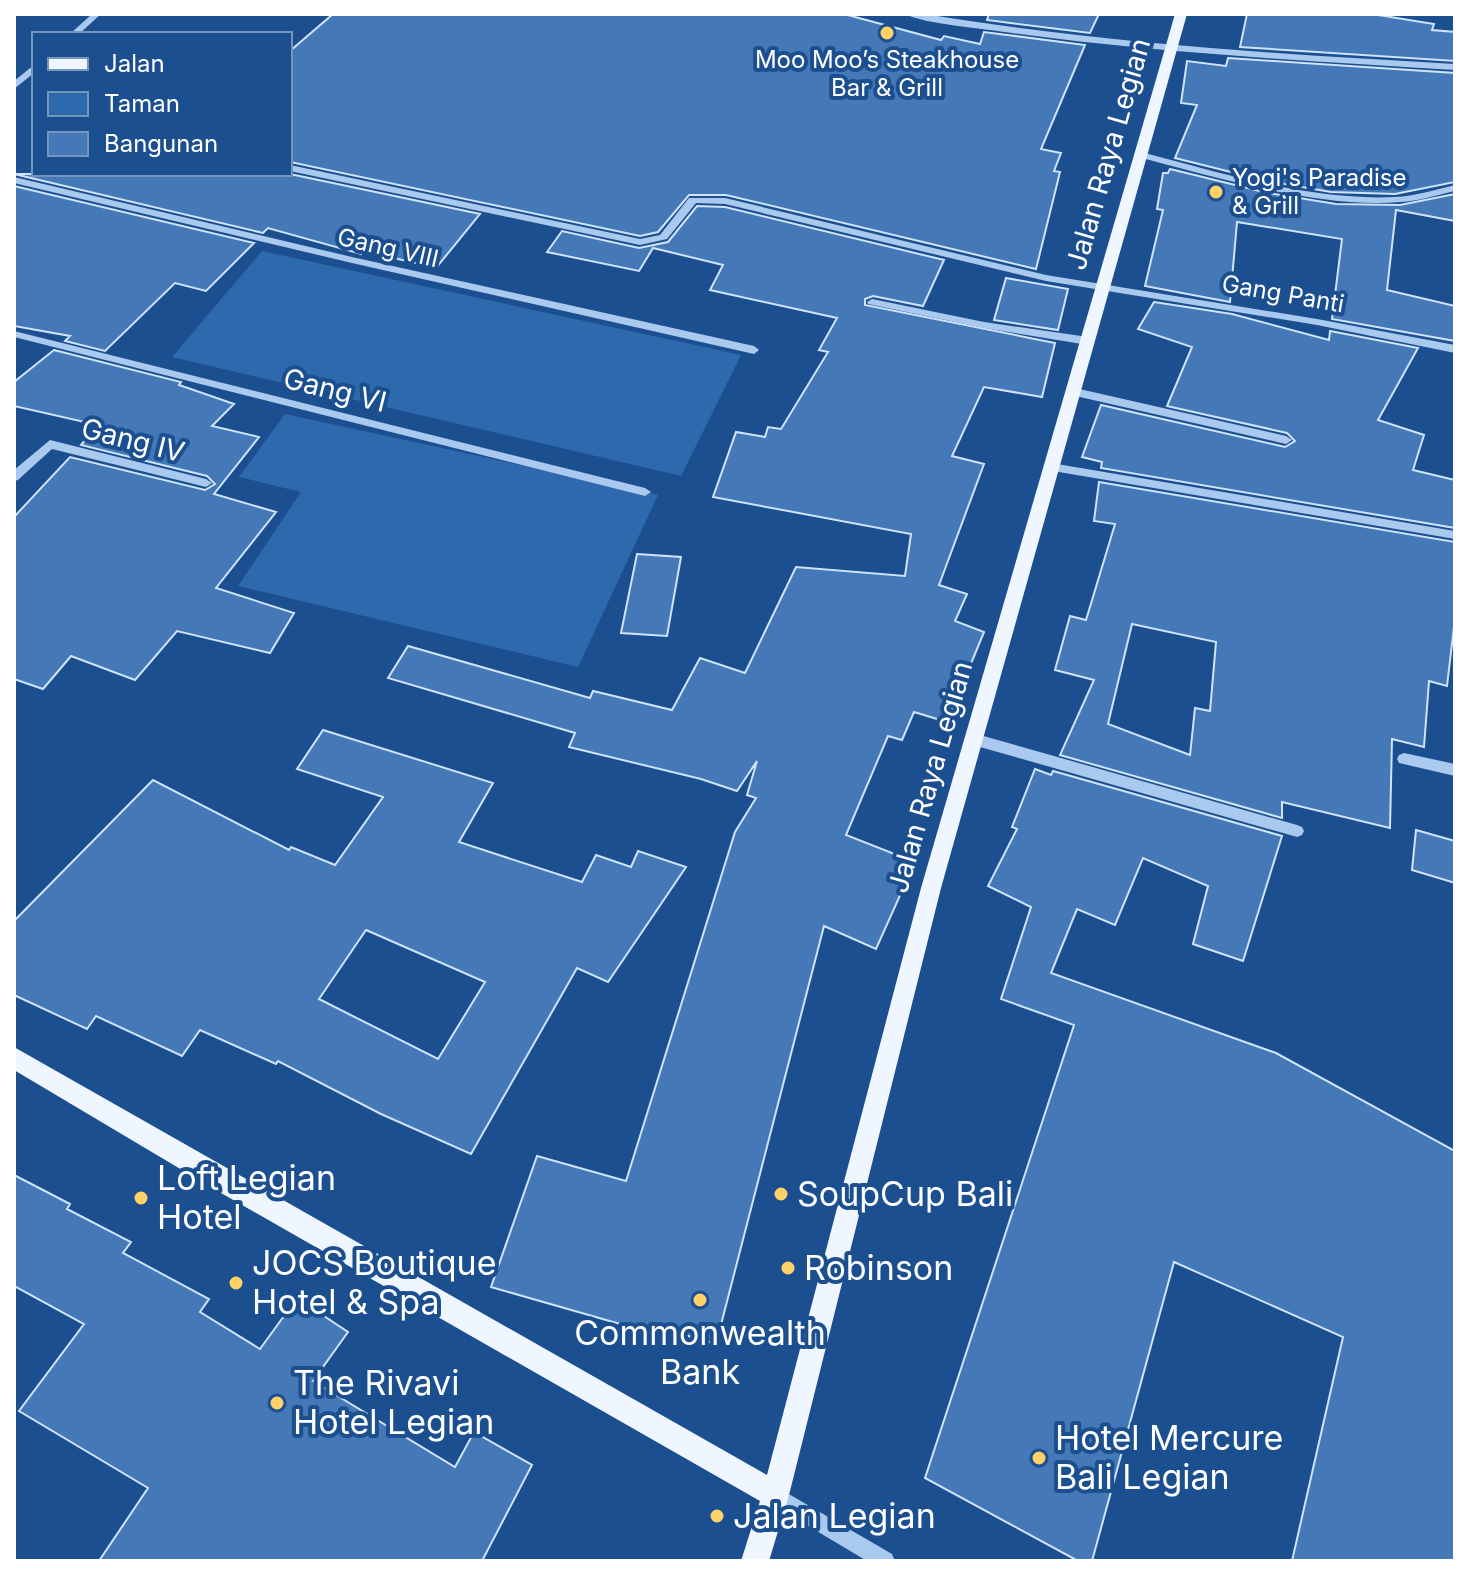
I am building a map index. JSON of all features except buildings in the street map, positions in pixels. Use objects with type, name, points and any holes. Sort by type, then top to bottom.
[{"type":"main road","name":"Jalan Raya Legian","points":[[755,1561],[775,1495],[927,904],[1181,14]]},
{"type":"main road","points":[[14,1058],[222,1181],[775,1495]]},
{"type":"street","points":[[76,32],[97,14]]},
{"type":"street","points":[[909,14],[1068,40],[1171,50],[1455,67]]},
{"type":"street","points":[[14,86],[32,70]]},
{"type":"street","points":[[1141,155],[1227,177],[1368,199],[1401,199],[1455,188]]},
{"type":"street","name":"Gang Panti","points":[[292,168],[640,242],[663,237],[693,200],[711,198],[991,267],[1317,322],[1455,349]]},
{"type":"street","name":"Gang VIII","points":[[14,180],[367,264],[754,350]]},
{"type":"street","points":[[872,302],[984,325],[1088,341]]},
{"type":"street","name":"Gang VI","points":[[14,334],[645,492]]},
{"type":"street","points":[[1075,392],[1286,440]]},
{"type":"street","name":"Gang IV","points":[[14,477],[50,444],[206,483]]},
{"type":"street","points":[[1051,467],[1455,535]]},
{"type":"street","points":[[973,739],[1297,831]]},
{"type":"street","points":[[1404,759],[1455,770]]},
{"type":"street","points":[[775,1495],[885,1561]]},
{"type":"green space","points":[[262,251],[741,355],[681,476],[172,357]]},
{"type":"green space","points":[[285,414],[658,495],[578,667],[238,586],[301,492],[239,477]]},
{"type":"place","name":"Moo Moo’s Steakhouse Bar & Grill","points":[[887,33]]},
{"type":"place","name":"Yogi's Paradise & Grill","points":[[1216,192]]},
{"type":"place","name":"SoupCup Bali","points":[[781,1194]]},
{"type":"place","name":"Loft Legian Hotel","points":[[141,1198]]},
{"type":"place","name":"Robinson","points":[[788,1268]]},
{"type":"place","name":"JOCS Boutique Hotel & Spa","points":[[236,1283]]},
{"type":"place","name":"Commonwealth Bank","points":[[700,1300]]},
{"type":"place","name":"The Rivavi Hotel Legian","points":[[277,1403]]},
{"type":"place","name":"Hotel Mercure Bali Legian","points":[[1039,1458]]},
{"type":"place","name":"Jalan Legian","points":[[717,1516]]}]
